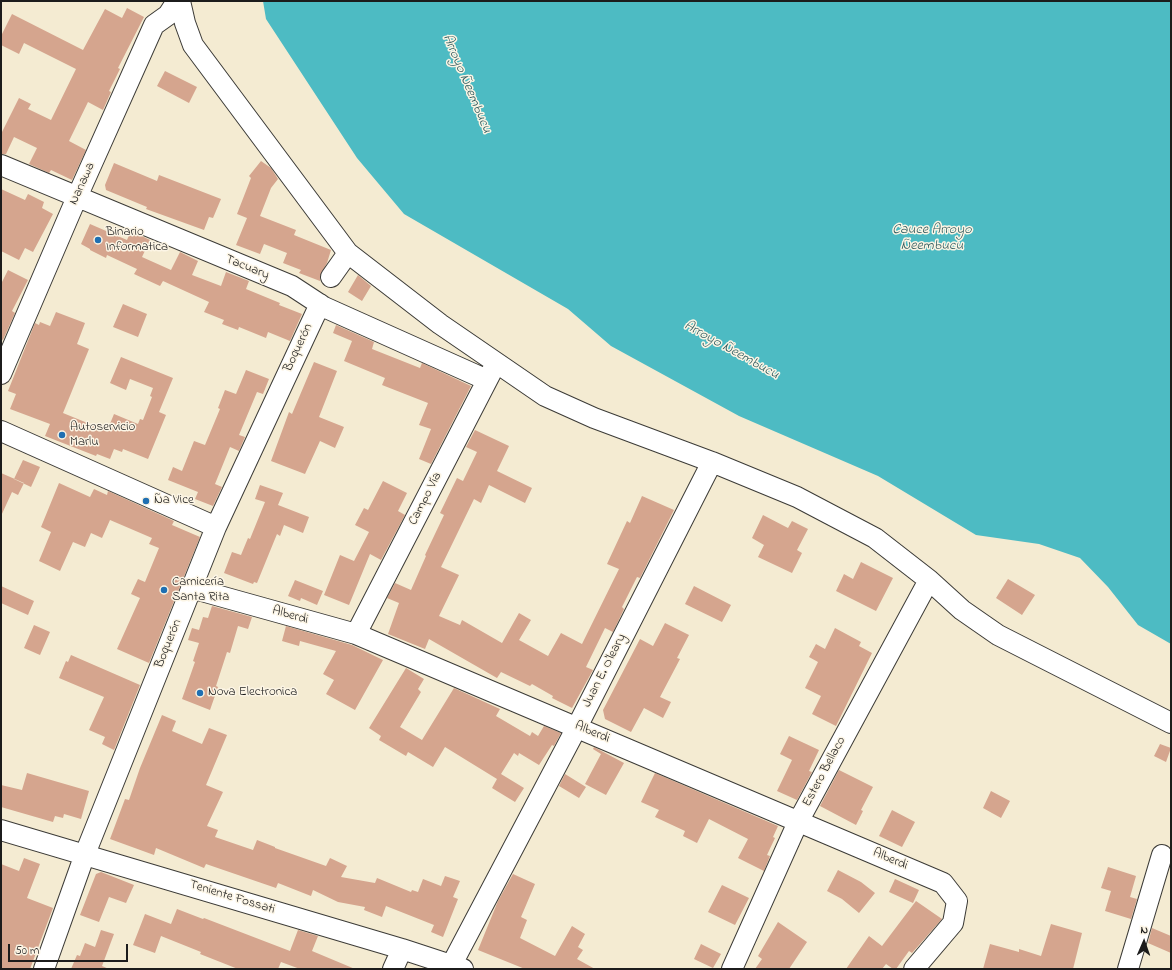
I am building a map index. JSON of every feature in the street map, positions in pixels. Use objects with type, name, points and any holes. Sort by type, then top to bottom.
[{"type":"street","name":"Nanawa","points":[[1,374],[154,25],[168,15],[177,1]]},
{"type":"street","points":[[180,1],[185,23],[193,45],[348,253],[440,324],[492,372],[594,418],[712,462],[797,497],[874,538],[929,580],[962,610],[998,635],[1171,723]]},
{"type":"street","name":"Tacuary","points":[[1,164],[77,198],[292,286],[320,304],[492,372]]},
{"type":"street","points":[[330,277],[348,253]]},
{"type":"street","name":"Boquerón","points":[[44,969],[85,854],[216,527],[320,304]]},
{"type":"street","name":"Campo Vía","points":[[356,634],[492,372]]},
{"type":"street","points":[[1,431],[216,527]]},
{"type":"street","name":"Juan E. O'leary","points":[[458,967],[577,727],[712,462]]},
{"type":"street","name":"Estero Bellaco","points":[[732,969],[798,822],[929,580]]},
{"type":"street","name":"Alberdi","points":[[191,588],[356,634],[943,883],[957,901],[953,923],[914,969]]},
{"type":"street","name":"Teniente Fossati","points":[[1,830],[458,967]]},
{"type":"street","points":[[1128,969],[1162,855]]},
{"type":"street","points":[[393,969],[402,949]]},
{"type":"water","name":"Cauce Arroyo Ñeembucu","points":[[263,1],[1171,1],[1171,644],[1138,625],[1108,587],[1080,558],[1039,544],[976,535],[878,476],[739,416],[611,346],[568,309],[404,214],[357,158],[266,19]]},
{"type":"building","points":[[127,8],[144,17],[118,68],[120,69],[109,91],[111,92],[103,110],[88,102],[69,141],[86,150],[72,180],[51,170],[49,173],[29,164],[37,148],[14,137],[6,154],[1,154],[1,134],[19,98],[31,104],[28,109],[51,120],[76,69],[24,43],[19,54],[1,45],[1,36],[12,14],[83,50],[105,9],[122,18]]},
{"type":"building","points":[[165,71],[197,87],[189,103],[157,86]]},
{"type":"building","points":[[261,161],[271,168],[278,179],[271,188],[260,216],[296,230],[294,235],[331,250],[327,263],[320,276],[320,281],[299,273],[301,270],[283,263],[287,253],[264,244],[260,254],[236,245],[247,218],[237,214],[251,178],[249,176]]},
{"type":"building","points":[[114,163],[157,181],[159,175],[221,199],[213,218],[209,217],[204,230],[146,209],[147,207],[106,190],[105,185]]},
{"type":"building","points":[[1,189],[25,200],[28,194],[44,202],[42,208],[53,214],[33,252],[25,248],[19,260],[1,251]]},
{"type":"building","points":[[90,224],[127,240],[131,231],[150,240],[142,257],[171,270],[180,252],[198,261],[192,275],[221,286],[226,272],[249,281],[246,289],[302,314],[290,341],[268,332],[266,338],[239,327],[238,330],[222,324],[224,320],[204,312],[209,302],[163,281],[160,286],[134,274],[137,269],[107,255],[106,258],[90,250],[81,244]]},
{"type":"building","points":[[8,270],[28,280],[12,311],[15,313],[3,340],[1,339],[1,284]]},
{"type":"building","points":[[358,275],[371,286],[362,301],[348,292]]},
{"type":"building","points":[[123,304],[147,314],[138,337],[113,327]]},
{"type":"building","points":[[56,312],[85,323],[77,344],[89,349],[63,413],[107,431],[114,414],[138,424],[140,419],[143,420],[152,397],[150,396],[153,388],[130,379],[126,390],[110,383],[121,357],[173,378],[159,412],[166,415],[148,459],[123,449],[122,452],[114,449],[110,459],[97,454],[96,456],[45,436],[50,424],[10,409],[16,394],[8,391],[35,323],[39,325],[40,322],[50,326]]},
{"type":"building","points":[[336,325],[374,342],[372,349],[420,368],[422,363],[471,386],[431,464],[419,459],[431,429],[419,425],[428,403],[382,385],[385,378],[344,361],[352,341],[333,333]]},
{"type":"building","points":[[314,362],[337,371],[319,417],[344,427],[335,448],[320,441],[305,474],[271,461],[289,412],[292,414]]},
{"type":"building","points":[[246,370],[269,379],[263,394],[257,392],[239,435],[245,437],[239,451],[230,447],[215,484],[222,487],[213,506],[195,499],[198,492],[168,480],[173,467],[182,471],[194,441],[205,445],[220,409],[218,408],[225,390],[236,394]]},
{"type":"building","points":[[475,430],[509,446],[497,471],[532,488],[525,503],[489,485],[481,503],[474,499],[441,567],[459,575],[439,616],[460,625],[462,620],[502,643],[519,613],[531,620],[519,640],[548,656],[561,633],[582,644],[619,569],[607,564],[627,521],[630,523],[642,496],[674,510],[640,578],[637,577],[622,607],[624,609],[613,632],[605,628],[586,667],[593,670],[572,708],[552,698],[553,696],[532,684],[530,686],[501,672],[497,678],[429,639],[425,649],[388,634],[399,603],[387,598],[395,583],[411,590],[426,556],[425,555],[444,515],[440,513],[457,478],[463,481],[477,452],[466,447]]},
{"type":"building","points":[[23,460],[40,467],[31,487],[14,479]]},
{"type":"building","points":[[1,473],[24,483],[18,495],[12,492],[1,516]]},
{"type":"building","points":[[383,481],[407,493],[398,511],[405,515],[381,560],[370,554],[349,605],[324,595],[340,555],[354,561],[369,532],[355,525],[364,508],[368,510]]},
{"type":"building","points":[[59,483],[90,497],[94,489],[107,495],[108,491],[174,521],[172,525],[200,537],[149,663],[117,649],[140,598],[131,594],[138,579],[145,582],[159,548],[149,544],[152,538],[110,520],[102,538],[91,533],[85,547],[73,542],[60,571],[39,561],[51,532],[41,527]]},
{"type":"building","points":[[260,485],[283,493],[278,505],[309,517],[303,533],[284,525],[280,536],[277,534],[257,583],[254,582],[253,584],[224,573],[232,552],[241,555],[248,538],[250,539],[265,502],[255,499]]},
{"type":"building","points":[[763,515],[788,528],[792,521],[808,529],[797,550],[802,553],[792,573],[758,557],[764,545],[752,538]]},
{"type":"building","points":[[861,562],[893,578],[876,611],[836,591],[844,574],[853,579]]},
{"type":"building","points":[[1008,579],[1035,595],[1022,615],[996,598]]},
{"type":"building","points":[[295,580],[323,591],[317,605],[301,598],[300,601],[288,596]]},
{"type":"building","points":[[1,586],[34,601],[28,615],[1,603]]},
{"type":"building","points":[[694,586],[731,605],[722,622],[685,604]]},
{"type":"building","points":[[212,606],[252,617],[248,629],[238,626],[230,653],[227,652],[216,686],[218,687],[210,710],[182,699],[195,662],[193,661],[199,643],[188,640],[192,628],[199,630],[203,617],[208,618]]},
{"type":"building","points":[[665,623],[689,635],[677,658],[680,659],[660,697],[671,702],[663,718],[644,708],[631,732],[605,719],[603,710],[640,639],[653,646]]},
{"type":"building","points":[[34,625],[50,632],[40,655],[24,648]]},
{"type":"building","points":[[286,626],[352,645],[383,660],[355,710],[326,694],[334,680],[323,674],[336,651],[300,641],[299,646],[282,641]]},
{"type":"building","points":[[835,628],[861,642],[859,646],[872,653],[836,726],[812,714],[821,696],[805,688],[818,662],[809,657],[816,644],[825,649]]},
{"type":"building","points":[[71,655],[140,685],[114,750],[102,744],[105,737],[89,730],[104,697],[59,678],[66,661],[68,662]]},
{"type":"building","points":[[406,668],[424,679],[418,689],[421,692],[400,727],[422,740],[454,688],[500,709],[496,716],[530,736],[532,732],[538,736],[544,726],[561,733],[554,746],[552,745],[539,765],[519,753],[518,756],[514,753],[501,774],[524,788],[515,802],[492,788],[497,779],[445,747],[433,767],[408,752],[406,756],[379,740],[381,736],[369,728]]},
{"type":"building","points":[[162,715],[176,721],[172,731],[202,744],[209,728],[227,735],[206,785],[223,792],[207,826],[218,830],[215,837],[253,850],[257,840],[326,866],[330,858],[347,866],[341,877],[375,883],[377,878],[411,892],[412,890],[418,892],[423,879],[441,886],[445,876],[460,881],[453,897],[458,899],[443,937],[431,932],[434,925],[386,906],[382,917],[364,910],[365,907],[338,902],[313,890],[311,896],[278,883],[276,888],[206,864],[204,868],[156,848],[154,855],[110,839],[125,799],[129,800],[140,768]]},
{"type":"building","points":[[789,736],[819,750],[809,771],[812,772],[797,800],[777,791],[792,760],[780,754]]},
{"type":"building","points":[[1160,744],[1171,748],[1166,762],[1154,756]]},
{"type":"building","points":[[594,747],[624,763],[606,795],[585,784],[601,754],[593,749]]},
{"type":"building","points":[[839,770],[873,787],[861,810],[863,811],[856,825],[820,806]]},
{"type":"building","points":[[27,773],[89,791],[81,819],[64,814],[63,818],[55,816],[53,822],[1,807],[1,785],[22,790]]},
{"type":"building","points":[[655,773],[778,826],[773,837],[775,838],[767,855],[770,856],[764,871],[738,858],[748,839],[709,819],[697,843],[683,836],[685,831],[655,817],[659,810],[641,802]]},
{"type":"building","points":[[565,774],[586,787],[579,798],[559,786]]},
{"type":"building","points":[[991,791],[1010,801],[1001,818],[983,808]]},
{"type":"building","points":[[892,810],[915,822],[902,847],[879,836]]},
{"type":"building","points":[[24,858],[40,864],[27,898],[53,908],[30,969],[1,969],[1,864],[19,871]]},
{"type":"building","points":[[1108,867],[1136,876],[1130,897],[1137,899],[1131,919],[1105,911],[1111,891],[1101,888]]},
{"type":"building","points":[[838,870],[861,882],[875,893],[859,913],[842,899],[827,891]]},
{"type":"building","points":[[101,872],[134,885],[126,903],[109,897],[99,922],[80,915],[96,874]]},
{"type":"building","points":[[513,874],[535,884],[521,917],[527,920],[520,938],[555,956],[572,926],[585,934],[578,947],[583,950],[577,959],[595,969],[525,969],[478,950],[498,901]]},
{"type":"building","points":[[895,879],[919,890],[913,903],[889,892]]},
{"type":"building","points":[[722,885],[749,898],[735,925],[708,912]]},
{"type":"building","points":[[916,901],[942,919],[912,953],[909,951],[896,969],[893,969],[886,964],[882,969],[846,969],[869,936],[882,946]]},
{"type":"building","points":[[177,909],[290,951],[298,930],[318,936],[312,951],[355,969],[300,969],[281,962],[278,969],[238,969],[161,936],[155,953],[133,945],[145,914],[171,924]]},
{"type":"building","points":[[778,922],[807,942],[789,969],[755,969],[762,959],[758,956]]},
{"type":"building","points":[[1051,924],[1082,933],[1073,969],[983,969],[990,944],[1019,952],[1019,949],[1041,956]]},
{"type":"building","points":[[1152,928],[1171,936],[1171,953],[1148,943]]},
{"type":"building","points":[[101,930],[114,934],[102,966],[109,969],[71,969],[77,955],[80,956],[85,943],[95,947]]},
{"type":"building","points":[[701,944],[721,954],[713,968],[694,959]]},
{"type":"place","name":"Binario Informatica","points":[[98,240]]},
{"type":"place","name":"Autoservicio Marlu","points":[[62,435]]},
{"type":"place","name":"Ña Vice","points":[[146,501]]},
{"type":"place","name":"Carnicería Santa Rita","points":[[164,590]]},
{"type":"place","name":"Nova Electronica","points":[[200,693]]},
{"type":"water label","name":"Arroyo Ñeembucu","points":[[466,84]]},
{"type":"water label","name":"Arroyo Ñeembucu","points":[[731,351]]}]
